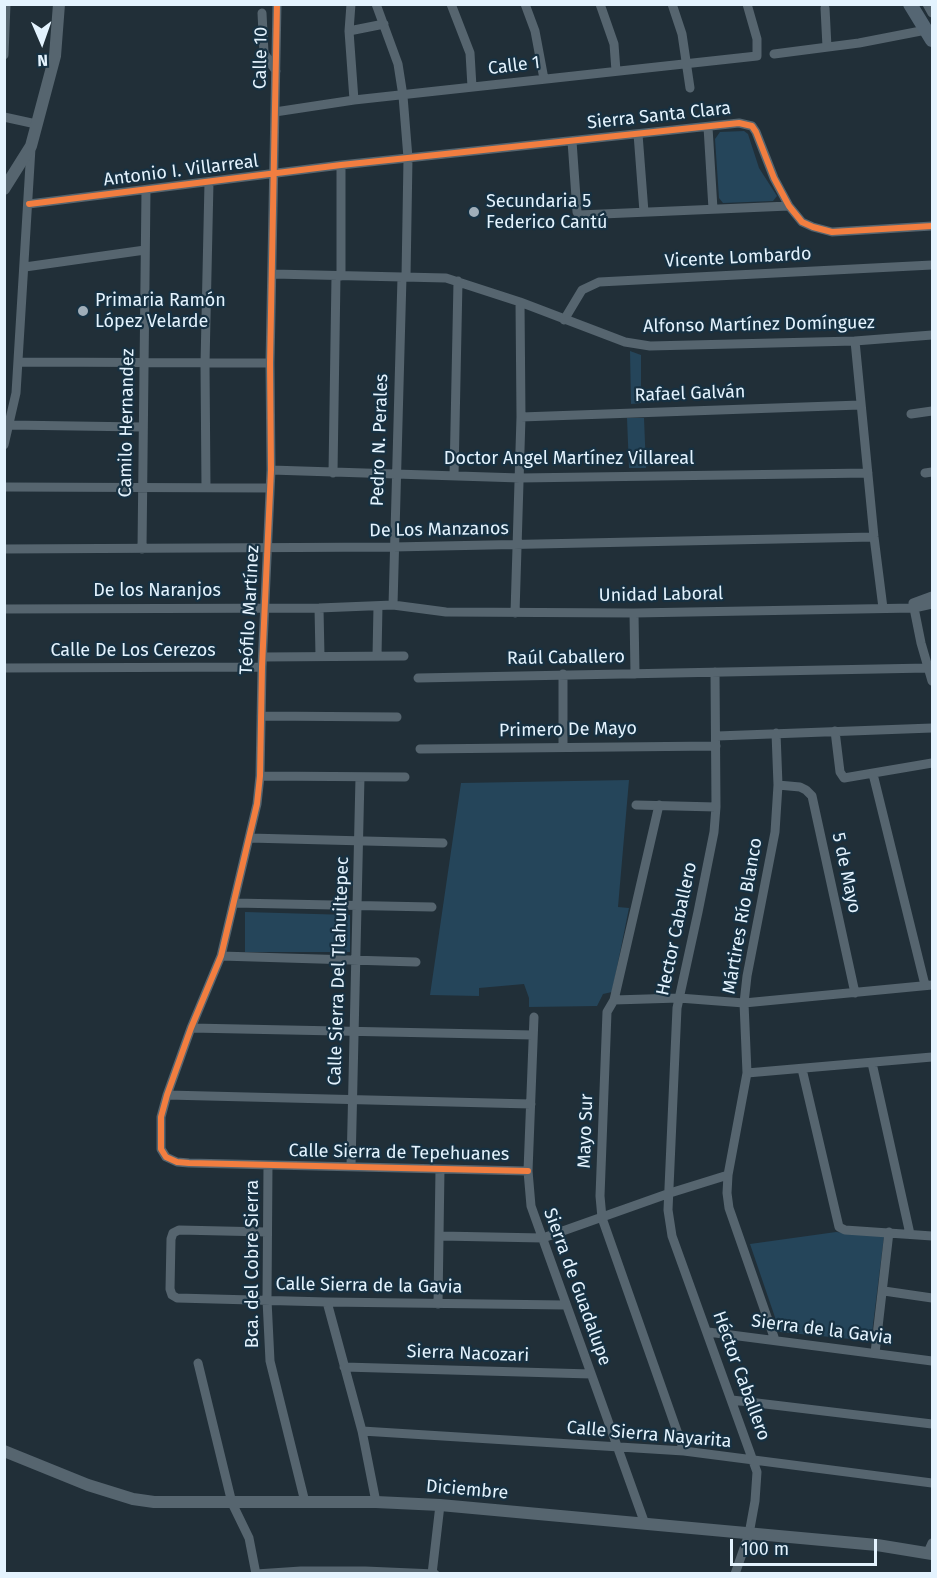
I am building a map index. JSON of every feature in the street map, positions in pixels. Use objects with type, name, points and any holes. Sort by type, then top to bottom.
[{"type":"main road","points":[[910,4],[929,35]]},
{"type":"street","points":[[4,55],[6,4]]},
{"type":"street","points":[[4,445],[16,393],[19,362],[31,146],[55,56],[59,4]]},
{"type":"street","name":"Calle 10","points":[[275,112],[277,4]]},
{"type":"street","points":[[351,4],[349,31],[354,100]]},
{"type":"street","name":"Pedro N. Perales","points":[[376,4],[398,64],[408,158],[395,475],[393,605]]},
{"type":"street","points":[[451,4],[470,53],[472,87]]},
{"type":"street","points":[[525,4],[535,31],[544,79]]},
{"type":"street","points":[[600,4],[614,44],[616,71]]},
{"type":"street","points":[[672,4],[682,34],[690,88]]},
{"type":"street","name":"Calle 1","points":[[275,112],[354,100],[757,56],[757,39],[747,4]]},
{"type":"street","points":[[927,4],[933,13]]},
{"type":"street","points":[[825,8],[827,47]]},
{"type":"street","points":[[262,12],[264,53],[276,71]]},
{"type":"street","points":[[349,31],[384,24]]},
{"type":"street","points":[[774,54],[899,36],[929,35]]},
{"type":"street","name":"Teófilo Martínez","points":[[167,1095],[191,1028],[221,956],[257,804],[260,776],[270,488],[275,112]]},
{"type":"street","points":[[4,117],[36,124]]},
{"type":"street","name":"Sierra Santa Clara","points":[[516,147],[739,123],[752,126],[756,132],[765,160],[789,206]]},
{"type":"street","points":[[708,127],[713,209]]},
{"type":"street","points":[[638,134],[644,212]]},
{"type":"street","points":[[572,141],[577,212],[585,216],[789,206],[802,222],[832,232],[933,226]]},
{"type":"street","points":[[4,189],[31,146]]},
{"type":"street","name":"Antonio I. Villarreal","points":[[28,204],[341,165],[516,147]]},
{"type":"street","points":[[333,473],[341,165]]},
{"type":"street","points":[[206,488],[205,364],[209,182]]},
{"type":"street","name":"Camilo Hernandez","points":[[142,549],[146,190]]},
{"type":"street","points":[[25,267],[145,250]]},
{"type":"street","name":"Vicente Lombardo","points":[[564,320],[582,290],[599,282],[933,265]]},
{"type":"street","name":"Alfonso Martínez Domínguez","points":[[273,274],[430,277],[458,281],[625,342],[650,346],[855,341],[933,335]]},
{"type":"street","points":[[454,476],[458,281]]},
{"type":"street","points":[[515,613],[521,417],[520,302]]},
{"type":"street","points":[[855,341],[883,608]]},
{"type":"street","points":[[19,362],[270,363]]},
{"type":"street","name":"Rafael Galván","points":[[521,417],[860,405]]},
{"type":"street","points":[[911,414],[933,411]]},
{"type":"street","points":[[9,424],[142,427]]},
{"type":"street","name":"Doctor Angel Martínez Villareal","points":[[270,470],[520,478],[868,473]]},
{"type":"street","points":[[4,487],[270,488]]},
{"type":"street","name":"De Los Manzanos","points":[[4,549],[393,547],[874,537]]},
{"type":"street","name":"Unidad Laboral","points":[[911,606],[933,596]]},
{"type":"street","name":"Unidad Laboral","points":[[418,608],[446,612],[634,613],[883,608],[933,604]]},
{"type":"street","name":"De los Naranjos","points":[[4,609],[319,608],[393,605],[418,608]]},
{"type":"street","points":[[377,656],[378,606]]},
{"type":"street","points":[[911,606],[933,681]]},
{"type":"street","points":[[319,608],[320,656]]},
{"type":"street","points":[[634,613],[635,674]]},
{"type":"street","points":[[263,657],[404,657]]},
{"type":"street","name":"Calle De Los Cerezos","points":[[4,668],[262,667]]},
{"type":"street","name":"Raúl Caballero","points":[[418,678],[928,668]]},
{"type":"street","name":"Hector Caballero","points":[[670,1192],[677,1008],[714,832],[716,807],[715,672]]},
{"type":"street","points":[[563,674],[563,747]]},
{"type":"street","points":[[261,717],[397,717]]},
{"type":"street","name":"Primero De Mayo","points":[[420,748],[563,747],[716,741],[776,733],[933,728]]},
{"type":"street","points":[[835,731],[842,776],[850,778],[932,765]]},
{"type":"street","name":"Mártires Río Blanco","points":[[775,1340],[729,1208],[728,1175],[747,1073],[744,1003],[752,943],[774,846],[778,785],[776,733]]},
{"type":"street","points":[[614,1000],[679,998],[744,1003],[929,985],[873,774]]},
{"type":"street","points":[[260,776],[405,777]]},
{"type":"street","name":"Calle Sierra Del Tlahuiltepec","points":[[351,1166],[360,777]]},
{"type":"street","name":"5 de Mayo","points":[[778,785],[800,787],[812,796],[855,993]]},
{"type":"street","points":[[636,805],[716,807]]},
{"type":"street","name":"Mayo Sur","points":[[659,805],[614,1000],[607,1012],[600,1196],[602,1218],[684,1451]]},
{"type":"street","points":[[249,838],[443,843]]},
{"type":"street","points":[[234,903],[432,907]]},
{"type":"street","points":[[221,956],[416,962]]},
{"type":"street","name":"Sierra de Guadalupe","points":[[534,1017],[528,1171],[531,1206],[645,1524]]},
{"type":"street","points":[[191,1028],[533,1035]]},
{"type":"street","points":[[747,1073],[933,1057]]},
{"type":"street","points":[[872,1062],[910,1234]]},
{"type":"street","points":[[802,1069],[839,1227],[845,1230],[933,1236]]},
{"type":"street","points":[[167,1095],[531,1104]]},
{"type":"street","name":"Calle Sierra de Tepehuanes","points":[[167,1095],[161,1117],[161,1149],[166,1157],[177,1162],[528,1171]]},
{"type":"street","name":"Bca. del Cobre Sierra","points":[[268,1165],[267,1300],[270,1361],[305,1502]]},
{"type":"street","points":[[438,1304],[440,1169]]},
{"type":"street","points":[[440,1236],[543,1239],[670,1192],[728,1175]]},
{"type":"street","name":"Héctor Caballero","points":[[670,1192],[668,1210],[672,1236],[754,1461],[757,1483],[749,1534],[735,1574]]},
{"type":"street","name":"Calle Sierra de la Gavia","points":[[267,1232],[179,1230],[173,1233],[170,1289],[172,1295],[177,1298],[327,1302],[565,1305]]},
{"type":"street","points":[[875,1353],[884,1292],[889,1232]]},
{"type":"street","points":[[884,1292],[933,1298]]},
{"type":"street","points":[[327,1302],[362,1431],[376,1503]]},
{"type":"street","name":"Sierra de la Gavia","points":[[708,1332],[933,1361]]},
{"type":"street","points":[[198,1363],[232,1503],[249,1538],[256,1574],[301,1571],[433,1573],[440,1505]]},
{"type":"street","name":"Sierra Nacozari","points":[[344,1366],[591,1374]]},
{"type":"street","points":[[732,1400],[933,1424]]},
{"type":"street","name":"Calle Sierra Nayarita","points":[[362,1431],[684,1451],[933,1484]]},
{"type":"street","name":"Diciembre","points":[[4,1451],[88,1485],[133,1499],[175,1503],[305,1502],[440,1505],[931,1550]]},
{"type":"shaded area","points":[[744,131],[748,134],[759,168],[777,196],[773,201],[723,203],[719,198],[715,139],[720,132]]},
{"type":"shaded area","points":[[630,351],[641,355],[641,403],[631,404]]},
{"type":"shaded area","points":[[627,418],[644,418],[646,468],[629,468]]},
{"type":"shaded area","points":[[629,780],[618,907],[629,908],[612,992],[603,994],[597,1006],[529,1007],[529,998],[524,984],[479,988],[479,996],[430,995],[461,783]]},
{"type":"shaded area","points":[[245,912],[350,915],[350,952],[245,952]]},
{"type":"shaded area","points":[[836,1232],[884,1236],[871,1341],[780,1332],[750,1244]]},
{"type":"cycle path","points":[[277,4],[270,363],[271,470],[262,667],[260,776],[257,804],[221,956],[191,1028],[167,1095],[161,1117],[161,1149],[166,1157],[177,1162],[189,1163],[528,1171]]},
{"type":"cycle path","points":[[29,204],[341,165],[739,123],[752,126],[756,132],[774,178],[789,206],[802,222],[832,232],[932,226]]},
{"type":"place","name":"Secundaria 5 Federico Cantú","points":[[474,212]]},
{"type":"place","name":"Primaria Ramón López Velarde","points":[[83,311]]}]
